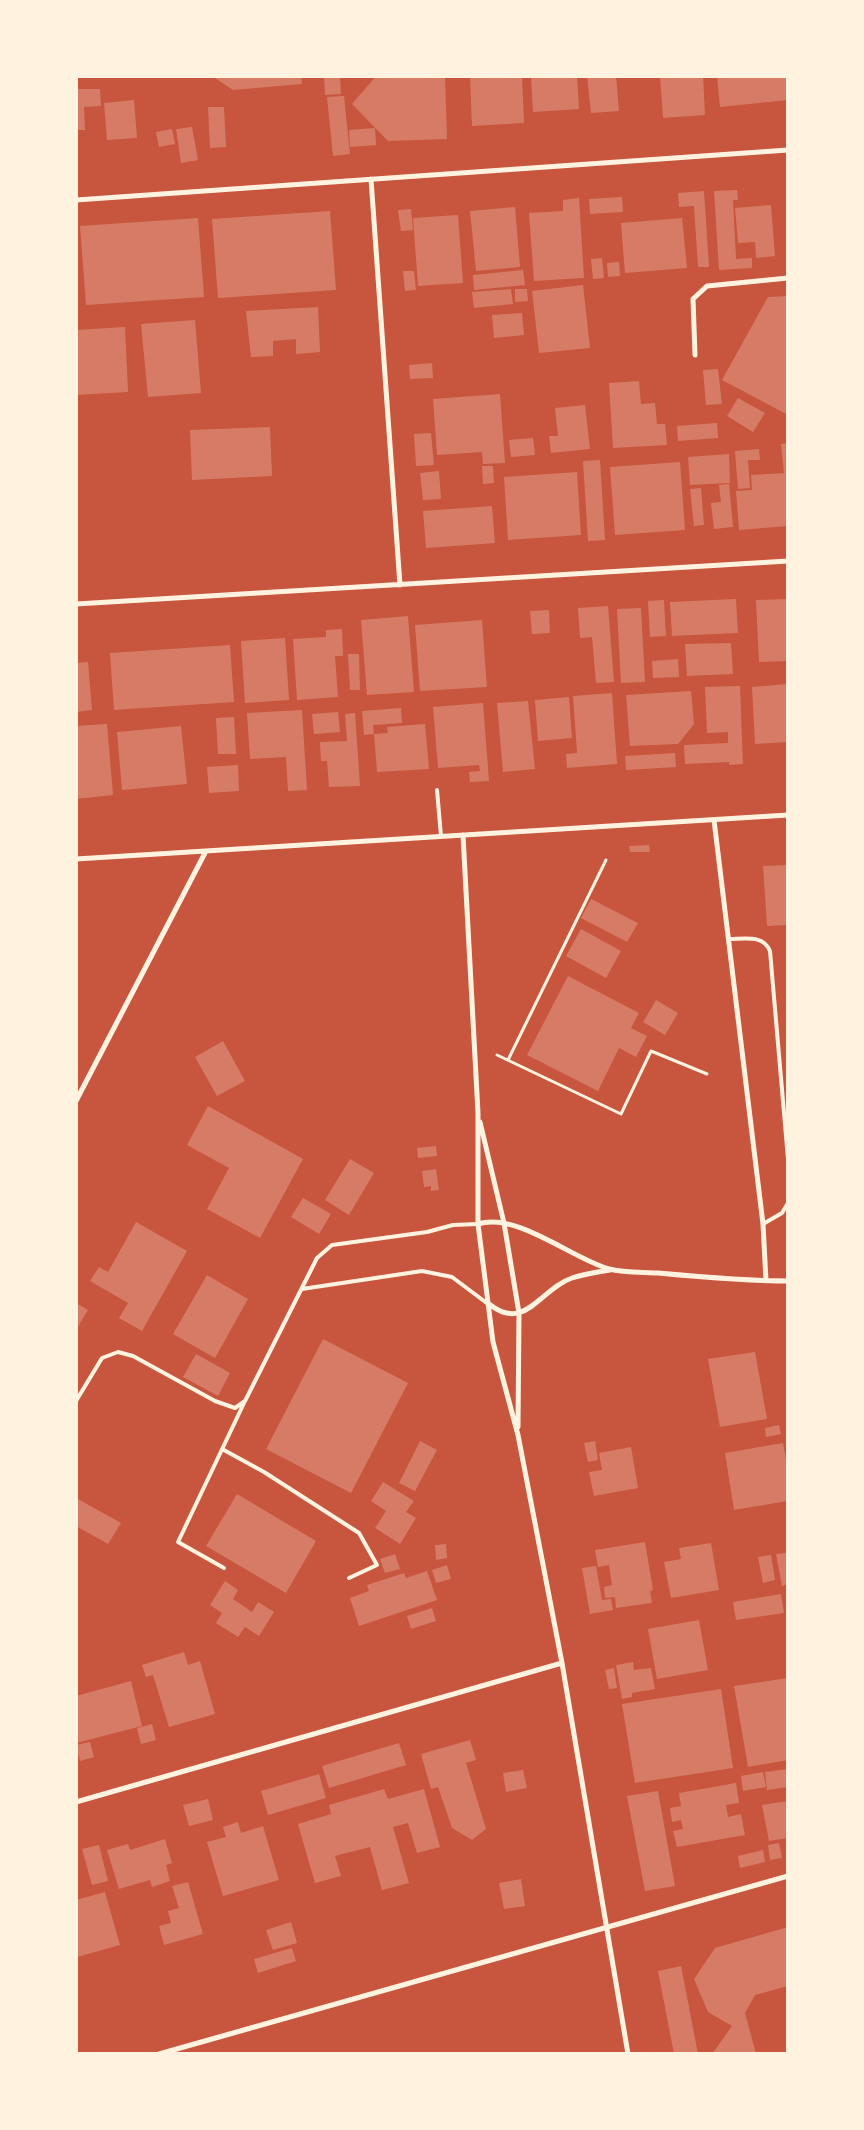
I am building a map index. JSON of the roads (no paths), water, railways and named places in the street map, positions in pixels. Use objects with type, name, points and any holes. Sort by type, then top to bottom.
[{"type":"street","points":[[76,200],[788,150]]},
{"type":"street","points":[[371,179],[400,585]]},
{"type":"street","points":[[695,355],[693,299],[707,286],[788,278]]},
{"type":"street","points":[[76,604],[788,561]]},
{"type":"street","points":[[76,859],[788,815]]},
{"type":"street","points":[[714,820],[763,1224],[766,1281]]},
{"type":"street","points":[[463,835],[478,1113],[478,1224],[493,1342],[518,1435],[562,1663],[628,2054]]},
{"type":"street","points":[[76,1102],[206,851]]},
{"type":"street","points":[[478,1113],[504,1223],[519,1313],[518,1435]]},
{"type":"street","points":[[478,1224],[495,1221],[521,1228],[576,1256],[610,1270]]},
{"type":"street","points":[[488,1304],[504,1314],[519,1313],[527,1310],[552,1289],[571,1278],[610,1270],[788,1281]]},
{"type":"street","points":[[76,1802],[562,1663]]},
{"type":"street","points":[[159,2054],[788,1876]]},
{"type":"lane","points":[[437,790],[441,836]]},
{"type":"lane","points":[[728,939],[758,939],[764,941],[770,951],[788,1158]]},
{"type":"lane","points":[[763,1224],[782,1213],[788,1203]]},
{"type":"lane","points":[[224,1568],[178,1542],[245,1401],[317,1258],[332,1246],[427,1232],[453,1225],[478,1224]]},
{"type":"lane","points":[[302,1289],[422,1271],[452,1277],[488,1304]]},
{"type":"lane","points":[[76,1401],[102,1358],[118,1352],[132,1356],[215,1401],[235,1408],[245,1401]]},
{"type":"lane","points":[[222,1449],[264,1472],[359,1533],[377,1565],[349,1578]]}]
